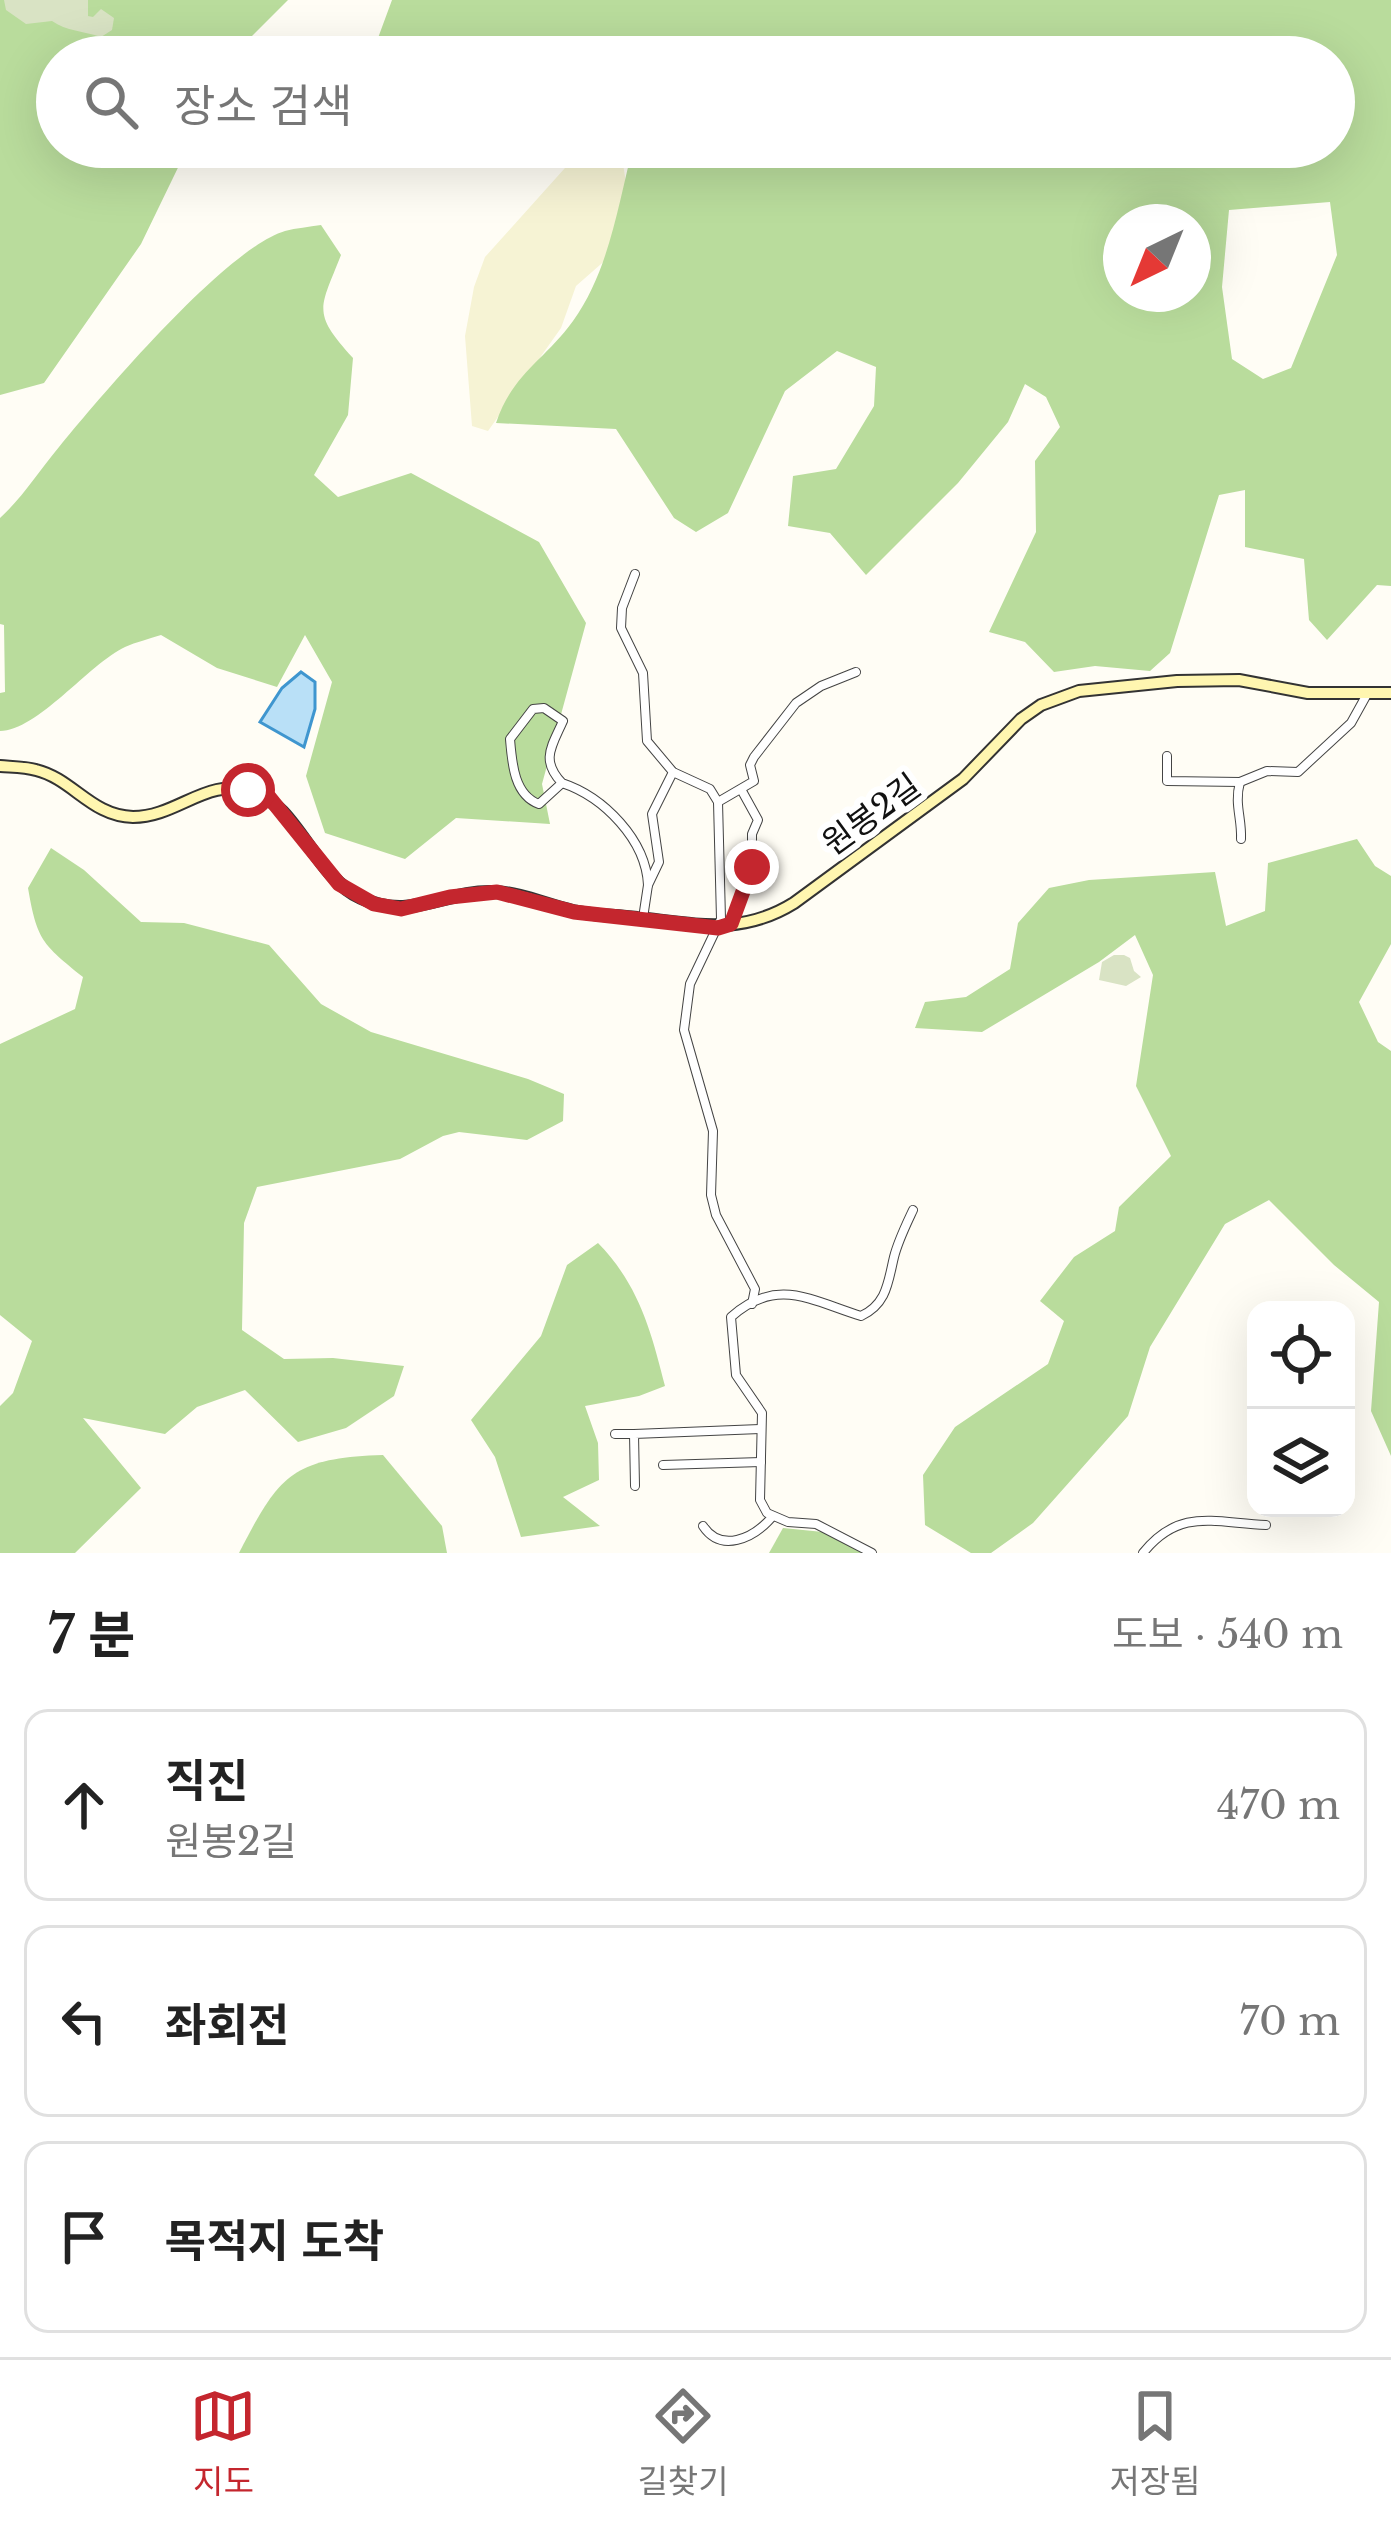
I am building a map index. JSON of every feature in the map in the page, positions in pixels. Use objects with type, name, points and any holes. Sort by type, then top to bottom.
[{"type":"main road","name":"원봉2길","points":[[0,766],[50,775],[100,809],[131,817],[166,812],[199,793],[224,787],[269,797],[339,884],[388,908],[414,908],[450,897],[497,892],[574,912],[725,926],[774,915],[816,887],[963,779],[1006,733],[1043,704],[1091,689],[1177,681],[1239,680],[1308,692],[1391,693]]},
{"type":"street","points":[[635,574],[622,608],[621,628],[643,673],[647,741],[673,772],[710,789],[718,802],[725,926]]},
{"type":"street","points":[[718,802],[754,781],[750,765],[754,757],[796,703],[821,686],[856,672]]},
{"type":"street","points":[[1167,756],[1167,781],[1240,782],[1268,771],[1306,768],[1351,723],[1366,695]]},
{"type":"street","points":[[562,784],[539,804],[529,800],[518,784],[510,739],[532,710],[544,708],[563,721],[547,751],[550,767],[562,784],[580,790],[624,828],[642,855],[648,885]]},
{"type":"street","points":[[643,918],[648,885],[659,862],[652,814],[673,772]]},
{"type":"street","points":[[1240,782],[1236,813],[1242,822],[1241,839]]},
{"type":"street","points":[[741,790],[758,820],[752,834],[752,867],[725,926],[690,984],[684,1030],[713,1131],[711,1196],[754,1289],[752,1304]]},
{"type":"street","points":[[872,1553],[816,1524],[772,1517],[760,1500],[762,1413],[736,1375],[731,1317],[775,1293],[832,1304],[861,1316],[868,1313],[890,1284],[893,1257],[913,1210]]},
{"type":"street","points":[[615,1434],[760,1429]]},
{"type":"street","points":[[634,1434],[635,1486]]},
{"type":"street","points":[[663,1466],[761,1462]]},
{"type":"street","points":[[703,1526],[712,1538],[729,1542],[754,1535],[772,1517]]},
{"type":"street","points":[[1143,1553],[1162,1534],[1196,1519],[1266,1525]]},
{"type":"shaded area","points":[[565,168],[624,168],[628,197],[617,250],[576,286],[561,328],[488,431],[472,426],[465,336],[485,257]]},
{"type":"green space","points":[[0,0],[288,0],[252,36],[36,36],[36,168],[178,168],[141,244],[44,383],[0,395]]},
{"type":"green space","points":[[4,0],[88,0],[88,16],[101,9],[114,18],[112,30],[97,36],[52,21],[26,24],[6,10]]},
{"type":"green space","points":[[392,0],[1391,0],[1391,586],[1377,585],[1327,640],[1309,620],[1304,559],[1245,547],[1245,490],[1219,495],[1170,653],[1150,671],[1095,666],[1054,672],[1025,642],[989,632],[1036,532],[1035,461],[1060,427],[1046,397],[1025,384],[1008,422],[958,483],[866,575],[830,533],[788,526],[793,476],[836,469],[874,406],[876,367],[837,351],[785,391],[728,513],[696,532],[674,518],[616,429],[496,423],[511,392],[573,321],[595,281],[628,168],[1355,168],[1355,36],[379,36]],"holes":[[[1330,202],[1337,255],[1291,368],[1263,379],[1232,359],[1222,287],[1229,210]]]},
{"type":"green space","points":[[321,225],[341,255],[324,299],[325,319],[353,358],[348,415],[314,475],[338,497],[411,473],[539,542],[586,623],[542,784],[550,824],[456,818],[405,859],[325,833],[306,776],[332,682],[305,635],[277,687],[217,668],[161,635],[138,642],[111,655],[30,720],[0,731],[0,693],[5,692],[0,518],[104,394],[198,294],[260,243],[285,231]]},
{"type":"green space","points":[[1357,839],[1375,866],[1391,876],[1391,944],[1359,1002],[1378,1042],[1391,1051],[1391,1456],[1371,1411],[1379,1302],[1269,1200],[1225,1224],[1150,1347],[1128,1416],[1033,1523],[991,1553],[971,1553],[925,1525],[923,1475],[955,1427],[1048,1364],[1064,1321],[1040,1301],[1074,1257],[1115,1231],[1119,1207],[1171,1156],[1136,1086],[1153,975],[1135,935],[982,1032],[915,1028],[925,1002],[966,997],[1010,969],[1018,923],[1049,888],[1089,880],[1215,872],[1226,926],[1265,911],[1268,863]]},
{"type":"green space","points":[[51,848],[84,870],[141,922],[184,923],[269,945],[321,1004],[371,1032],[564,1094],[563,1121],[527,1140],[459,1132],[400,1159],[257,1187],[244,1223],[242,1330],[284,1359],[333,1358],[404,1366],[394,1396],[346,1428],[298,1442],[245,1390],[197,1407],[165,1434],[83,1418],[141,1488],[75,1553],[0,1553],[0,1406],[13,1393],[32,1341],[0,1315],[0,1044],[75,1009],[83,977],[50,948],[35,919],[28,888]]},
{"type":"green space","points":[[1124,955],[1141,977],[1126,986],[1099,980],[1102,962]]},
{"type":"green space","points":[[598,1243],[634,1292],[665,1386],[585,1406],[598,1443],[599,1480],[563,1497],[600,1526],[521,1537],[495,1457],[471,1420],[541,1336],[567,1265]]},
{"type":"green space","points":[[383,1455],[442,1526],[447,1553],[239,1553],[266,1505],[292,1476],[328,1461]]},
{"type":"green space","points":[[783,1528],[823,1532],[862,1553],[769,1553]]},
{"type":"water","points":[[301,672],[315,682],[315,709],[304,747],[260,722],[282,688]]},
{"type":"route","points":[[248,790],[269,797],[339,884],[388,908],[414,908],[474,892],[497,892],[574,912],[718,928],[731,924],[752,867]]}]
